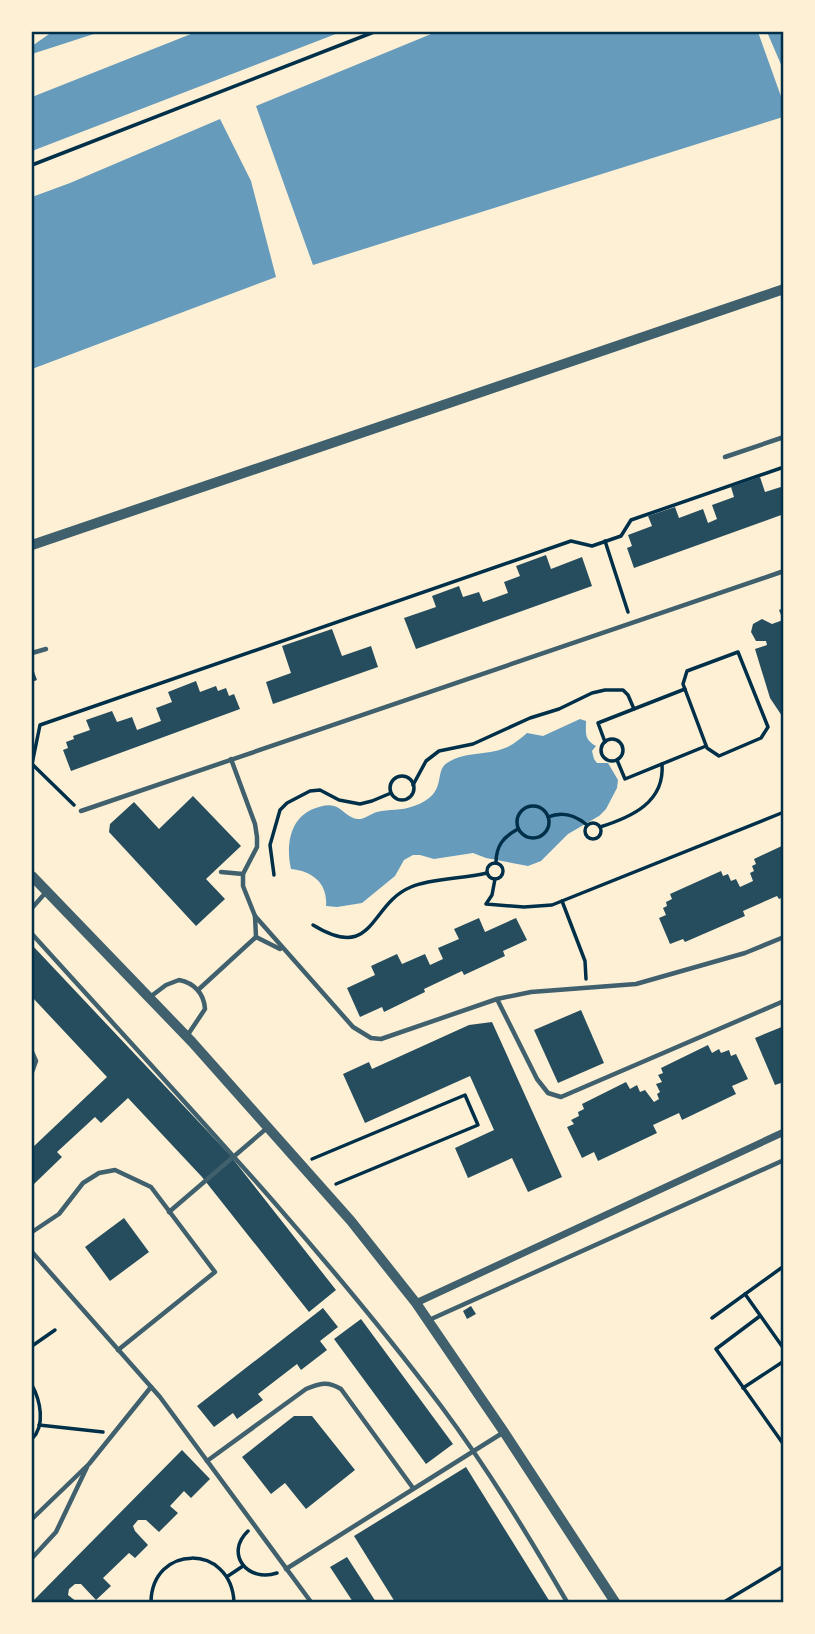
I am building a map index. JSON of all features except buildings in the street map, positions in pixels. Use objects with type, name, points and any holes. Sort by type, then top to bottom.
[{"type":"street","points":[[32,545],[783,289]]},
{"type":"street","points":[[32,876],[187,1036],[323,1190],[416,1303],[615,1602]]},
{"type":"street","points":[[416,1303],[783,1132]]},
{"type":"lane","points":[[725,457],[783,437]]},
{"type":"lane","points":[[81,811],[783,571]]},
{"type":"lane","points":[[32,653],[46,649]]},
{"type":"lane","points":[[232,759],[257,837],[257,847],[243,874],[243,886],[255,916],[353,1027],[371,1038],[389,1038],[496,999],[583,986],[636,984],[745,953],[783,937]]},
{"type":"lane","points":[[222,872],[243,874]]},
{"type":"lane","points":[[32,908],[47,891]]},
{"type":"lane","points":[[255,916],[256,937]]},
{"type":"lane","points":[[32,934],[312,1244],[442,1407],[519,1520],[567,1602]]},
{"type":"lane","points":[[256,937],[285,951]]},
{"type":"lane","points":[[198,990],[256,937]]},
{"type":"lane","points":[[150,998],[174,981],[186,981],[198,990],[203,997],[205,1009],[187,1036]]},
{"type":"lane","points":[[496,999],[537,1079],[548,1093],[561,1097],[783,1001]]},
{"type":"lane","points":[[32,1052],[36,1061],[32,1072]]},
{"type":"lane","points":[[169,1212],[268,1128]]},
{"type":"lane","points":[[429,1321],[783,1160]]},
{"type":"lane","points":[[32,1232],[59,1214],[83,1183],[99,1173],[115,1170],[151,1187],[215,1272],[118,1350]]},
{"type":"lane","points":[[32,1252],[151,1387],[311,1602]]},
{"type":"lane","points":[[207,1461],[306,1389],[331,1383],[341,1389],[413,1488]]},
{"type":"lane","points":[[32,1519],[89,1464],[151,1387]]},
{"type":"lane","points":[[286,1569],[504,1432]]},
{"type":"lane","points":[[32,1558],[56,1532],[89,1464]]},
{"type":"path","points":[[32,165],[374,32]]},
{"type":"path","points":[[81,811],[32,764],[40,725],[571,541],[592,546],[621,536],[631,520],[783,467]]},
{"type":"path","points":[[605,541],[632,623]]},
{"type":"path","points":[[738,652],[768,727],[761,738],[719,756],[706,746],[685,689],[682,684],[687,671],[738,652]]},
{"type":"path","points":[[605,742],[598,723],[685,689]]},
{"type":"path","points":[[413,785],[408,779],[398,777],[390,786],[391,793],[397,799],[404,800],[411,796],[413,785],[426,761],[439,751],[473,744],[592,693],[623,690],[634,709]]},
{"type":"path","points":[[612,739],[622,745],[622,755],[617,760],[610,761],[604,757],[601,751],[605,742],[612,739]]},
{"type":"path","points":[[617,760],[625,779],[706,746]]},
{"type":"path","points":[[600,827],[636,814],[645,807],[660,788],[662,764]]},
{"type":"path","points":[[274,874],[270,845],[280,810],[287,803],[310,791],[320,790],[339,800],[360,804],[372,802],[391,793]]},
{"type":"path","points":[[527,806],[542,809],[548,817],[548,828],[541,836],[526,836],[518,828],[517,818],[527,806]]},
{"type":"path","points":[[495,879],[487,873],[488,865],[496,863],[502,867],[503,872],[495,879],[492,895],[486,904],[524,907],[552,905],[783,811]]},
{"type":"path","points":[[548,817],[556,814],[572,815],[587,825]]},
{"type":"path","points":[[594,823],[600,827],[600,835],[593,839],[586,836],[584,830],[587,825],[594,823]]},
{"type":"path","points":[[496,863],[496,853],[501,841],[518,828]]},
{"type":"path","points":[[313,925],[333,936],[354,937],[368,929],[387,906],[410,887],[487,873]]},
{"type":"path","points":[[562,901],[585,961],[587,970],[583,986]]},
{"type":"path","points":[[300,1164],[465,1095],[478,1125],[323,1190]]},
{"type":"path","points":[[712,1318],[783,1266]]},
{"type":"path","points":[[745,1294],[783,1349]]},
{"type":"path","points":[[760,1316],[716,1349],[783,1444]]},
{"type":"path","points":[[32,1346],[55,1330]]},
{"type":"path","points":[[743,1388],[783,1361]]},
{"type":"path","points":[[32,1385],[41,1415],[32,1439]]},
{"type":"path","points":[[39,1425],[114,1433]]},
{"type":"path","points":[[254,1525],[240,1538],[239,1553],[243,1566],[251,1573],[262,1575],[273,1575],[286,1569]]},
{"type":"path","points":[[151,1602],[151,1591],[156,1578],[165,1567],[178,1560],[192,1558],[205,1559],[228,1576],[234,1602]]},
{"type":"path","points":[[228,1576],[243,1566]]},
{"type":"path","points":[[724,1602],[783,1566]]},
{"type":"water","points":[[52,32],[100,32],[32,54],[32,46]]},
{"type":"water","points":[[196,32],[341,32],[32,151],[32,97]]},
{"type":"water","points":[[436,32],[758,32],[783,102],[783,117],[313,265],[256,106]]},
{"type":"water","points":[[767,32],[783,32],[783,69]]},
{"type":"water","points":[[220,119],[251,181],[276,277],[32,369],[32,197]]},
{"type":"water","points":[[580,719],[586,721],[588,738],[596,746],[592,751],[594,759],[597,763],[608,763],[618,780],[617,788],[606,809],[599,816],[568,834],[541,861],[528,866],[473,853],[434,859],[413,855],[404,860],[395,876],[362,903],[337,907],[326,906],[322,885],[317,880],[299,870],[291,869],[291,834],[299,820],[313,809],[334,806],[351,817],[360,819],[377,812],[414,806],[432,795],[443,767],[454,759],[498,750],[511,745],[527,733],[543,736]]}]
